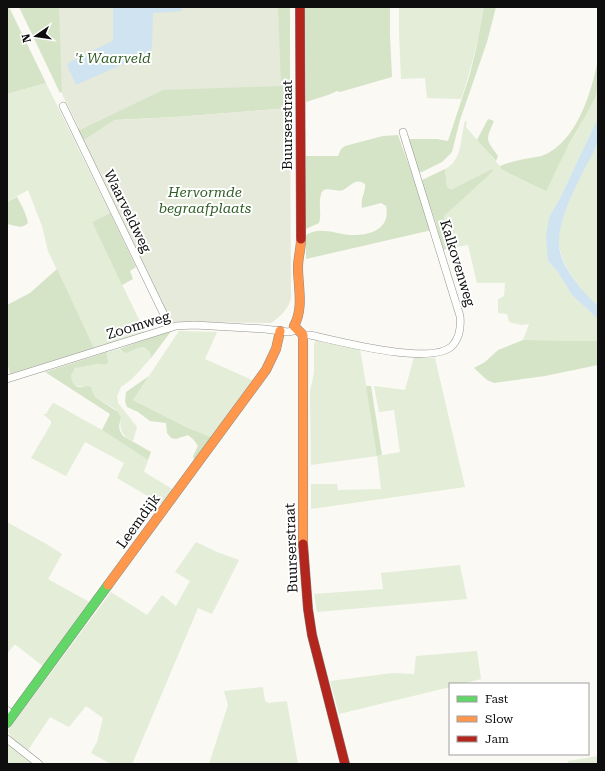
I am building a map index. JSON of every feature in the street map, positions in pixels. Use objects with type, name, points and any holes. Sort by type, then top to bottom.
[{"type":"main road","name":"Buurserstraat","points":[[300,7],[301,242],[298,267],[300,312],[298,330],[305,577],[312,635],[344,764]]},
{"type":"main road","name":"Leemdijk","points":[[9,716],[266,370],[276,349],[280,331]]},
{"type":"street","name":"Waarveldweg","points":[[63,106],[170,327]]},
{"type":"street","name":"Kalkovenweg","points":[[298,330],[310,335],[381,350],[420,354],[437,353],[446,350],[453,346],[459,336],[460,316],[403,132]]},
{"type":"street","name":"Zoomweg","points":[[7,379],[170,327],[194,325],[280,331],[298,330]]},
{"type":"street","points":[[7,739],[38,764]]},
{"type":"green space","points":[[7,7],[9,7],[46,83],[7,94]]},
{"type":"green space","points":[[19,7],[113,7],[76,85],[60,93]]},
{"type":"green space","name":"'t Waarveld","points":[[59,7],[278,7],[281,86],[163,90],[80,130],[62,94]]},
{"type":"green space","points":[[189,7],[290,7],[290,108],[115,120],[83,141],[77,129],[134,101]]},
{"type":"green space","points":[[305,7],[390,7],[392,77],[340,92],[337,91],[306,102]]},
{"type":"green space","points":[[399,7],[484,7],[474,53],[461,99],[427,98],[425,78],[401,79]]},
{"type":"green space","points":[[484,7],[496,7],[487,42],[460,120],[452,152],[442,162],[422,172],[418,172],[407,139],[437,139],[448,141],[470,74]]},
{"type":"green space","points":[[598,60],[598,87],[595,98],[568,146],[546,191],[501,169],[500,166],[507,163],[542,156],[565,140],[580,115],[586,101]]},
{"type":"green space","points":[[46,83],[110,213],[92,222],[145,332],[94,348],[48,251],[42,226],[28,190],[7,202],[7,94]]},
{"type":"green space","points":[[598,87],[598,118],[560,198],[549,217],[548,261],[557,271],[572,295],[598,319],[598,341],[523,340],[529,324],[521,325],[509,322],[507,314],[498,313],[498,299],[504,296],[505,283],[477,283],[468,245],[451,248],[444,216],[492,169],[451,191],[447,187],[445,169],[451,165],[458,154],[465,121],[467,122],[466,127],[504,171],[568,146],[595,98]]},
{"type":"green space","name":"Hervormde begraafplaats","points":[[290,108],[291,298],[286,310],[271,323],[170,322],[83,141],[115,120]]},
{"type":"green space","points":[[488,119],[494,121],[489,132],[488,139],[498,156],[496,161],[477,140]]},
{"type":"green space","points":[[398,135],[432,230],[306,259],[306,235],[316,231],[349,235],[371,233],[382,226],[387,214],[386,206],[381,203],[362,208],[365,184],[358,181],[340,191],[324,190],[320,198],[319,223],[306,229],[306,156],[338,156],[341,149],[345,146],[383,136]]},
{"type":"green space","points":[[598,141],[598,306],[579,286],[568,270],[561,253],[559,234],[562,221],[573,192]]},
{"type":"green space","points":[[445,169],[447,187],[451,190],[492,169],[493,171],[444,216],[451,248],[443,250],[422,180]]},
{"type":"green space","points":[[17,197],[28,223],[20,227],[7,224],[7,202]]},
{"type":"green space","points":[[110,213],[136,267],[130,271],[133,279],[122,285],[92,222]]},
{"type":"green space","points":[[57,269],[94,348],[10,374],[7,362],[7,305],[30,293]]},
{"type":"green space","points":[[172,330],[151,358],[150,352],[144,347],[126,353],[119,349]]},
{"type":"green space","points":[[179,331],[217,332],[205,359],[252,380],[211,437],[186,427],[133,400]]},
{"type":"green space","points":[[523,340],[598,341],[598,365],[545,376],[494,383],[487,380],[474,368],[485,362],[498,350]]},
{"type":"green space","points":[[316,341],[360,349],[378,456],[400,452],[394,410],[379,412],[374,386],[405,390],[414,357],[435,358],[465,487],[311,509],[311,484],[337,484],[338,490],[381,489],[377,456],[311,465],[310,391],[314,373],[314,343]]},
{"type":"green space","points":[[144,347],[150,352],[151,358],[132,379],[121,387],[117,396],[118,403],[137,427],[133,441],[126,437],[122,432],[120,426],[121,418],[115,409],[95,397],[92,389],[74,385],[70,375],[76,368],[81,366],[90,364],[105,365],[108,358],[107,352],[119,349],[121,351]]},
{"type":"green space","points":[[107,352],[108,362],[105,365],[96,364],[75,368],[71,375],[72,381],[77,387],[91,387],[95,397],[118,412],[121,418],[119,426],[120,431],[123,436],[151,452],[148,460],[102,430],[110,414],[45,372]]},
{"type":"green space","points":[[149,376],[133,400],[186,427],[211,437],[194,461],[193,456],[198,446],[193,439],[188,435],[176,439],[171,438],[167,433],[166,423],[150,421],[138,412],[127,407],[125,401],[126,392]]},
{"type":"green space","points":[[366,386],[371,386],[382,455],[377,456]]},
{"type":"green space","points":[[54,403],[102,430],[148,460],[144,472],[174,490],[163,505],[117,478],[124,463],[85,442],[66,476],[31,458],[51,424],[51,421],[43,414],[46,414]]},
{"type":"green space","points":[[7,522],[62,554],[48,579],[91,603],[44,667],[16,645],[14,645],[7,654]]},
{"type":"green space","points":[[196,542],[239,560],[212,614],[198,608],[132,764],[111,764],[91,753],[97,742],[103,718],[86,706],[69,727],[50,717],[28,750],[16,742],[9,734],[8,730],[111,592],[147,615],[162,595],[176,606],[190,581],[175,572]]},
{"type":"green space","points":[[460,565],[467,599],[317,612],[314,594],[383,589],[381,573]]},
{"type":"green space","points":[[477,651],[481,679],[466,683],[449,683],[449,687],[339,714],[330,681],[393,673],[414,674],[416,656]]},
{"type":"green space","points":[[263,687],[265,701],[268,703],[287,702],[298,764],[209,764],[228,705],[224,691]]},
{"type":"green space","points":[[7,744],[33,764],[7,764]]},
{"type":"green space","points":[[598,756],[598,764],[568,764],[568,761]]},
{"type":"water","points":[[113,7],[182,7],[182,11],[153,13],[152,48],[150,52],[76,85],[67,65],[68,63],[112,41]]},
{"type":"water","points":[[598,118],[598,140],[593,153],[577,183],[567,208],[561,226],[559,242],[560,251],[567,269],[585,293],[598,306],[598,319],[572,295],[557,271],[548,261],[546,237],[549,217],[560,198]]},
{"type":"traffic: fast","points":[[7,723],[108,585]]},
{"type":"traffic: slow","points":[[301,239],[298,260],[300,305],[294,326],[303,335],[303,544]]},
{"type":"traffic: slow","points":[[108,585],[266,370],[276,349],[280,331]]},
{"type":"traffic: jam","points":[[300,7],[301,239]]},
{"type":"traffic: jam","points":[[303,544],[308,609],[312,635],[345,764]]}]
